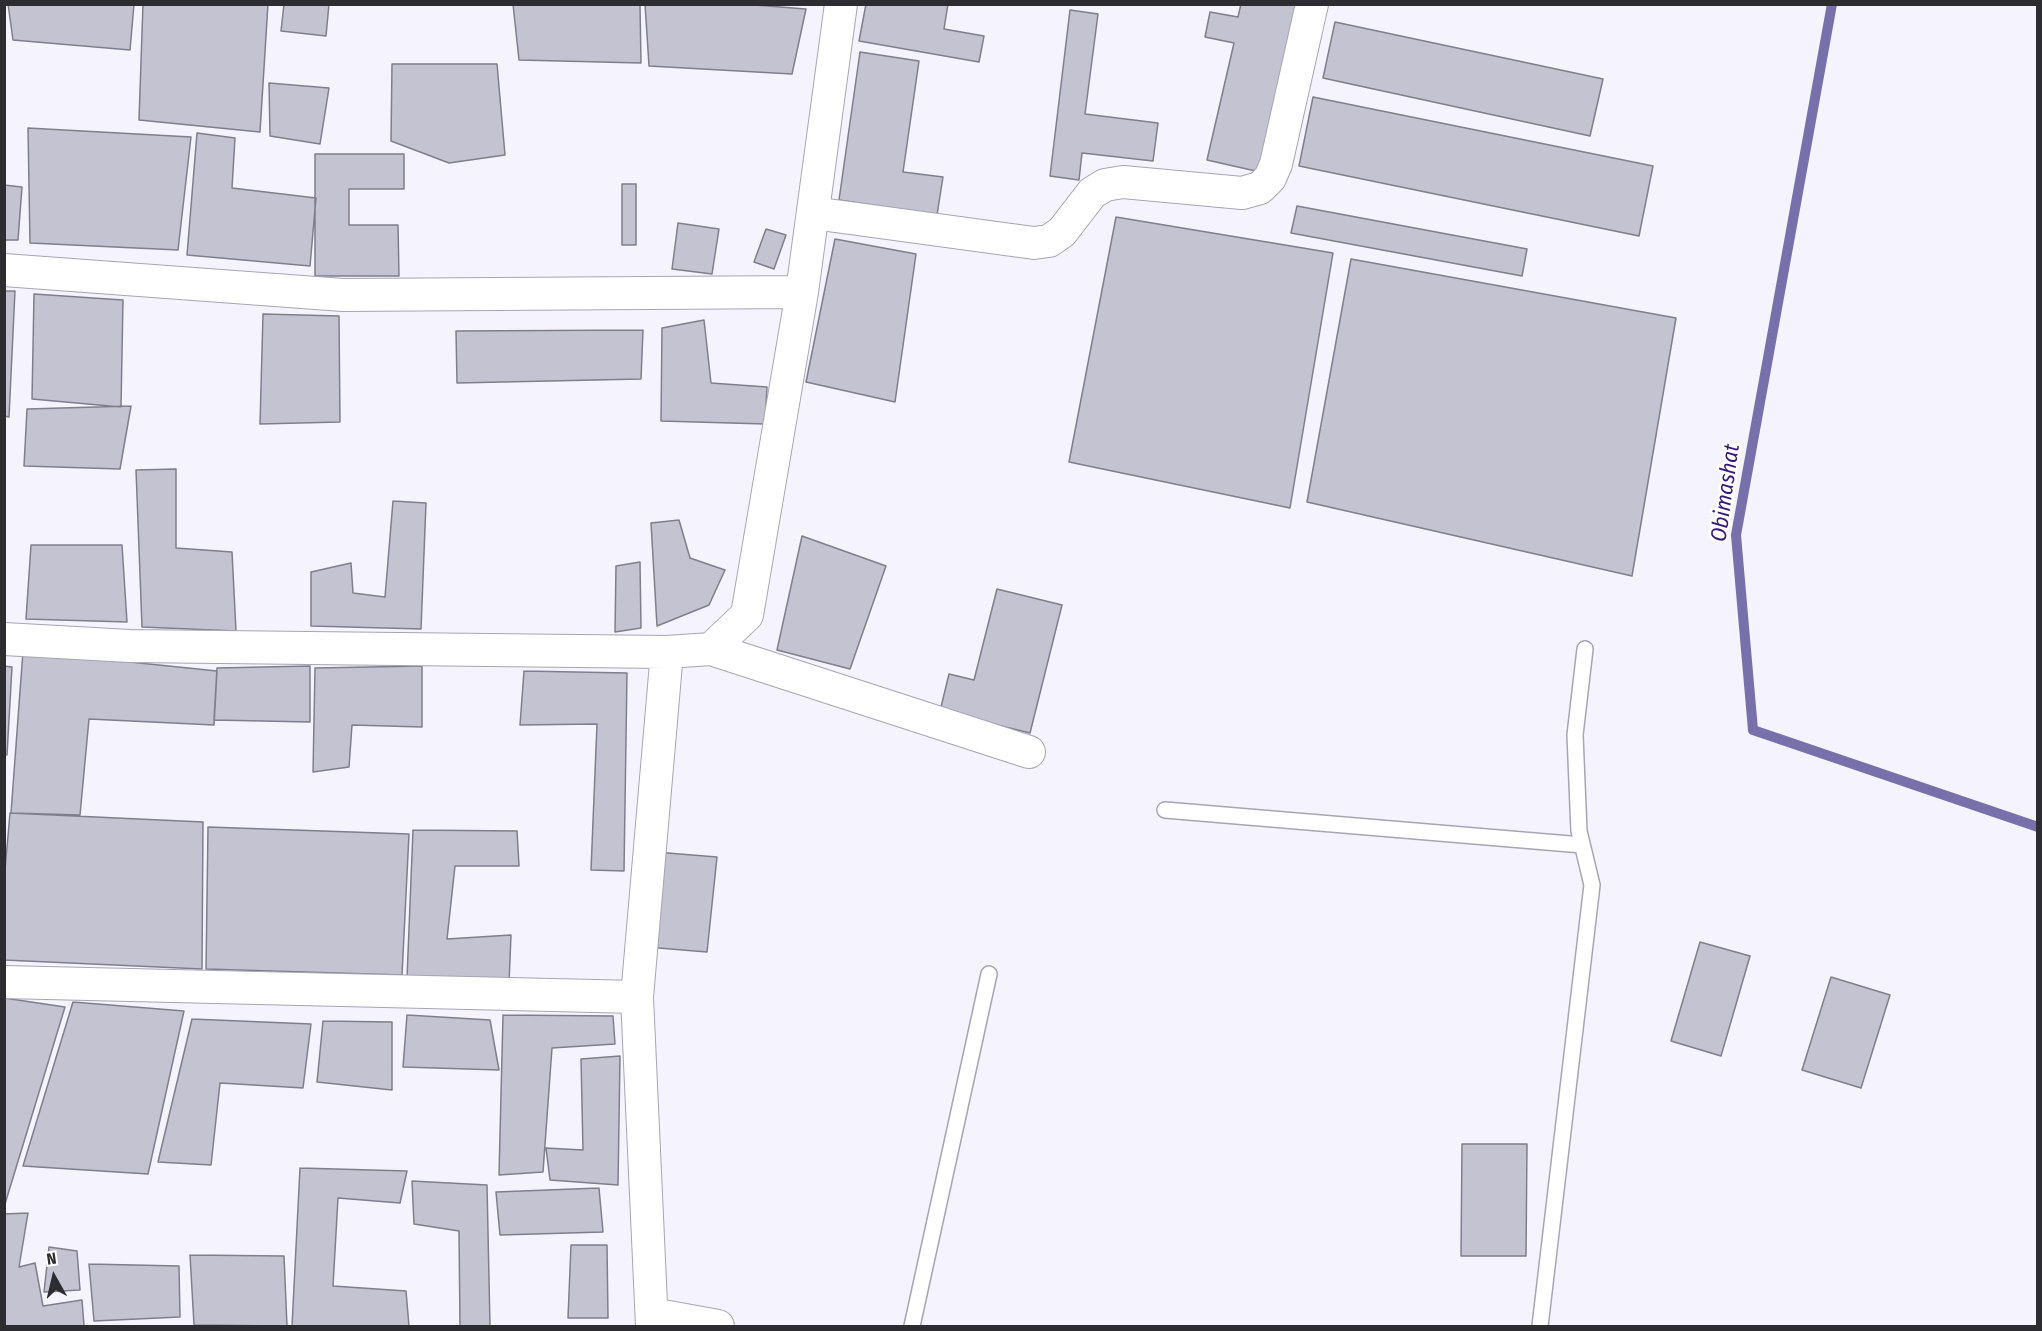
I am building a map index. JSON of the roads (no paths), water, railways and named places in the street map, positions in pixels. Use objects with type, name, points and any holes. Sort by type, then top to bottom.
[{"type":"street","points":[[711,649],[747,615],[802,292],[841,4]]},
{"type":"street","points":[[813,213],[1034,243],[1049,240],[1062,232],[1092,193],[1104,185],[1123,182],[1242,193],[1260,188],[1270,178],[1276,164],[1312,4]]},
{"type":"street","points":[[4,270],[343,295],[802,292]]},
{"type":"street","points":[[4,639],[130,646],[667,652],[711,649],[1029,752]]},
{"type":"street","points":[[667,652],[637,998],[652,1320],[718,1326]]},
{"type":"street","points":[[4,982],[637,998]]},
{"type":"lane","points":[[1540,1326],[1592,885],[1579,831],[1575,735],[1585,649]]},
{"type":"lane","points":[[1165,810],[1582,845]]},
{"type":"lane","points":[[912,1326],[989,974]]},
{"type":"waterway","name":"Obimashat","points":[[1832,4],[1736,535],[1753,730],[2038,827]]}]
